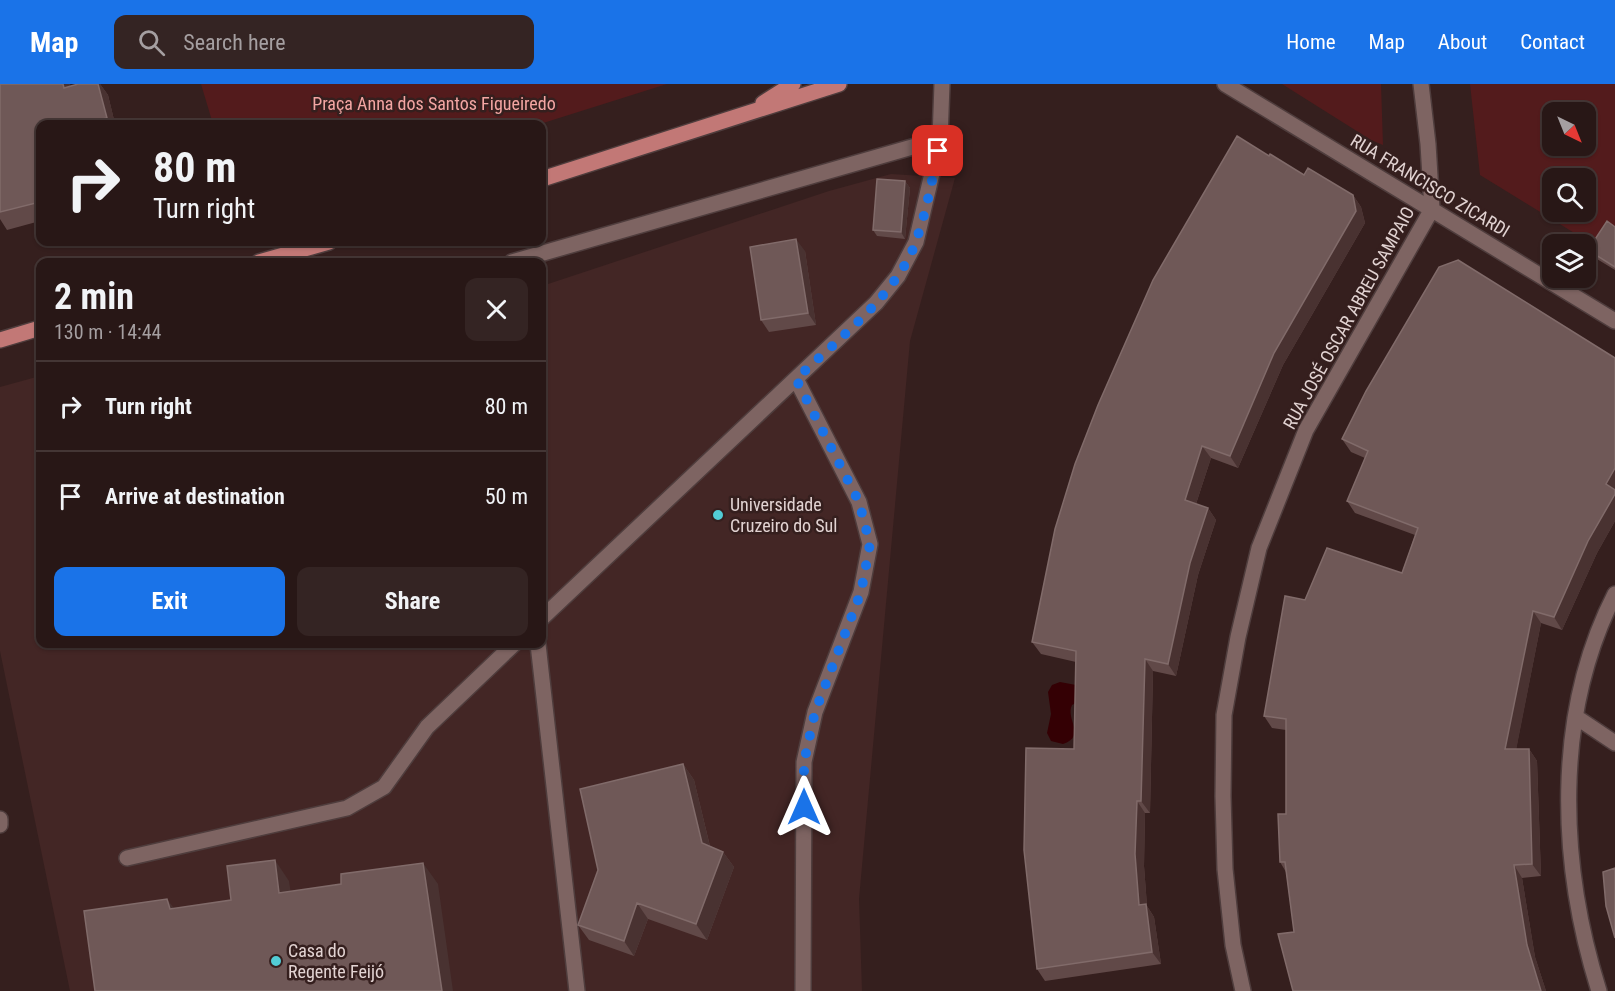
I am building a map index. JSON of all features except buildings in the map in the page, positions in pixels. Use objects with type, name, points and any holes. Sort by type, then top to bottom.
[{"type":"main road","points":[[746,115],[793,84]]},
{"type":"main road","points":[[546,177],[839,84]]},
{"type":"main road","points":[[276,258],[316,246]]},
{"type":"main road","points":[[0,340],[36,329]]},
{"type":"street","points":[[546,614],[876,303],[898,276],[916,242],[940,139],[942,84]]},
{"type":"street","name":"RUA FRANCISCO ZICARDI","points":[[1225,84],[1615,321]]},
{"type":"street","name":"RUA JOSÉ OSCAR ABREU SAMPAIO","points":[[1243,991],[1233,945],[1225,869],[1223,796],[1224,716],[1238,637],[1259,548],[1306,430],[1432,209],[1421,84]]},
{"type":"street","points":[[526,258],[940,139]]},
{"type":"street","points":[[796,379],[859,502],[870,544],[861,592],[815,712],[804,762],[803,991]]},
{"type":"street","points":[[1599,991],[1590,962],[1575,888],[1569,815],[1568,765],[1581,685],[1607,609],[1615,594]]},
{"type":"street","points":[[127,858],[347,808],[375,793],[384,788],[427,727],[510,648]]},
{"type":"street","points":[[538,648],[577,991]]},
{"type":"street","points":[[1576,717],[1615,743]]},
{"type":"street","points":[[0,819],[0,825]]},
{"type":"shaded area","name":"Universidade Cruzeiro do Sul","points":[[891,174],[955,178],[910,341],[859,899],[862,991],[70,991],[0,651],[0,387],[36,377],[36,648],[546,648],[546,285],[829,191]]},
{"type":"shaded area","points":[[1060,682],[1076,685],[1076,703],[1072,705],[1071,710],[1075,732],[1070,741],[1063,744],[1051,741],[1047,733],[1051,714],[1048,692],[1052,685]]},
{"type":"green space","name":"Praça Anna dos Santos Figueiredo","points":[[201,84],[667,84],[546,122],[546,120],[212,120]]},
{"type":"green space","points":[[1282,84],[1381,84],[1383,145],[1371,140]]},
{"type":"green space","points":[[1470,84],[1615,84],[1615,258],[1596,246],[1596,234],[1576,234],[1556,222],[1596,222],[1596,168],[1542,168],[1542,213],[1480,175]]},
{"type":"place","name":"Universidade Cruzeiro do Sul","points":[[718,515]]},
{"type":"place","name":"Casa do Regente Feijó","points":[[276,961]]},
{"type":"route","points":[[804,807],[804,762],[815,712],[861,592],[870,544],[859,502],[796,379],[876,303],[898,276],[916,242],[938,151]]}]
